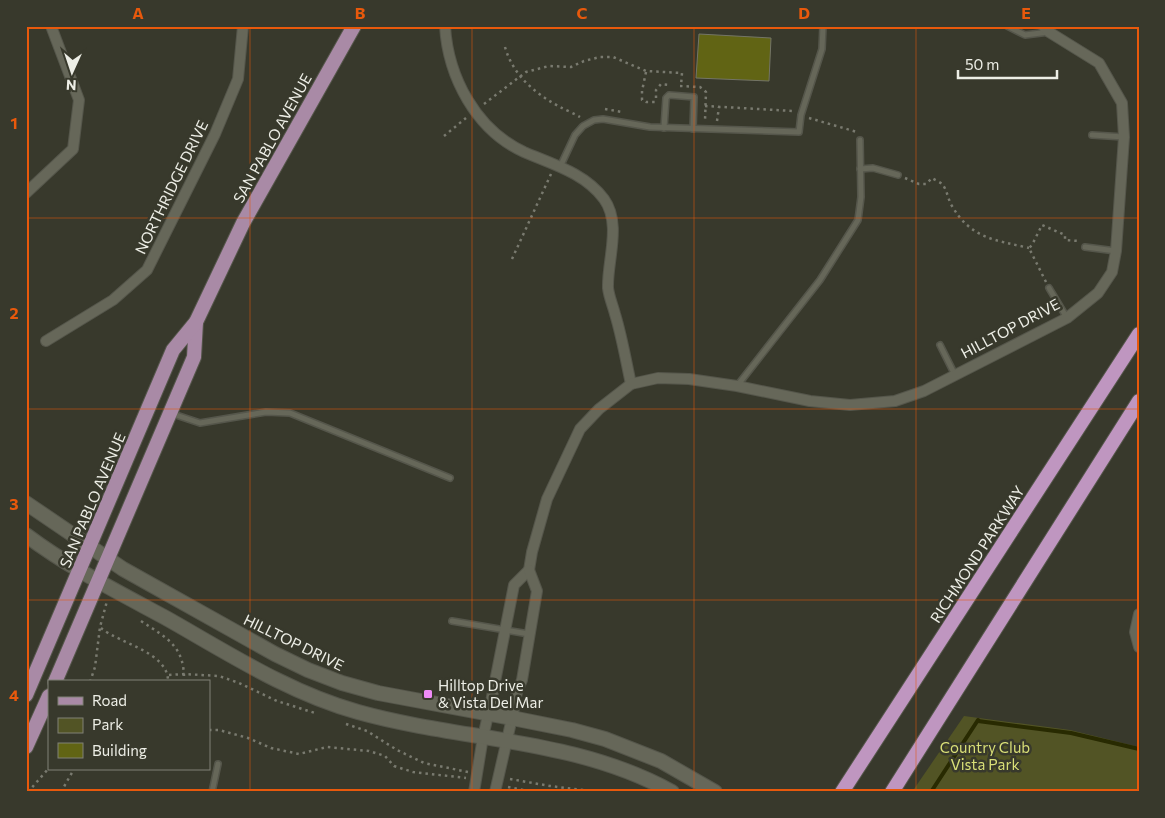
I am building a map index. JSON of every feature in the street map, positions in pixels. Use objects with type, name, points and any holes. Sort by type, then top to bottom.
[{"type":"highway","name":"RICHMOND PARKWAY","points":[[842,792],[1139,334]]},
{"type":"highway","points":[[892,792],[1139,401]]},
{"type":"main road","name":"SAN PABLO AVENUE","points":[[26,695],[173,350],[196,322],[243,222],[354,26]]},
{"type":"main road","name":"SAN PABLO AVENUE","points":[[56,680],[194,357],[196,322]]},
{"type":"main road","name":"HILLTOP DRIVE","points":[[26,503],[108,560],[268,650],[308,670],[342,683],[378,693],[572,730],[632,748],[661,760],[714,792]]},
{"type":"main road","points":[[26,535],[98,582],[270,677],[317,700],[359,712],[578,755],[632,773],[672,792]]},
{"type":"main road","points":[[26,747],[48,698]]},
{"type":"street","points":[[26,193],[73,149],[79,100],[51,26]]},
{"type":"street","name":"NORTHRIDGE DRIVE","points":[[46,342],[113,300],[147,270],[215,134],[238,79],[243,26]]},
{"type":"street","points":[[445,26],[449,55],[458,84],[474,111],[501,138],[521,150],[588,182],[606,201],[612,221],[608,291],[631,384]]},
{"type":"street","name":"HILLTOP DRIVE","points":[[529,570],[532,552],[547,499],[580,430],[599,409],[631,384],[658,378],[689,379],[737,386],[810,401],[850,405],[895,401],[924,391],[1067,318],[1098,293],[1112,272],[1116,251],[1124,137],[1122,103],[1100,63],[1046,29]]},
{"type":"street","points":[[474,792],[483,737],[514,585],[529,570],[537,591],[522,680],[517,692],[497,785]]},
{"type":"street","points":[[1139,614],[1135,632],[1139,647]]},
{"type":"lane","points":[[560,167],[575,135],[583,126],[594,120],[609,119],[664,128],[799,132],[801,115],[822,48],[823,26]]},
{"type":"lane","points":[[1008,26],[1025,36],[1046,29]]},
{"type":"lane","points":[[664,128],[666,98],[669,95],[694,97],[693,129]]},
{"type":"lane","points":[[1092,135],[1124,137]]},
{"type":"lane","points":[[737,386],[820,280],[858,220],[860,140]]},
{"type":"lane","points":[[860,168],[873,168],[898,175]]},
{"type":"lane","points":[[1086,244],[1116,251]]},
{"type":"lane","points":[[1049,288],[1067,318]]},
{"type":"lane","points":[[940,344],[955,375]]},
{"type":"lane","points":[[170,413],[200,423],[266,412],[290,412],[450,478]]},
{"type":"lane","points":[[452,621],[530,634]]},
{"type":"lane","points":[[212,792],[218,764]]},
{"type":"path","points":[[444,136],[526,72],[539,68],[549,66],[571,67],[584,61],[613,57],[646,71],[682,73],[681,86]]},
{"type":"path","points":[[646,71],[641,97],[646,102],[656,102],[655,110]]},
{"type":"path","points":[[705,106],[795,111],[807,118],[862,134],[860,140]]},
{"type":"path","points":[[600,109],[626,113]]},
{"type":"path","points":[[898,175],[919,184],[926,184],[932,178],[943,184],[952,207],[972,230],[998,242],[1029,248]]},
{"type":"path","points":[[1029,248],[1042,225],[1065,234],[1065,240],[1086,244]]},
{"type":"path","points":[[1029,248],[1049,288]]},
{"type":"path","points":[[91,680],[95,667],[100,627],[106,601],[112,601]]},
{"type":"path","points":[[135,616],[174,645],[183,663],[184,680]]},
{"type":"path","points":[[100,627],[108,634],[150,654],[162,664],[169,675],[168,680]]},
{"type":"path","points":[[169,675],[219,676],[277,701],[323,716]]},
{"type":"path","points":[[340,722],[367,731],[424,764],[477,777]]},
{"type":"path","points":[[210,730],[219,730],[248,738],[271,748],[299,754],[327,747],[369,751],[385,756],[394,766],[412,772],[477,777]]},
{"type":"path","points":[[28,792],[48,769]]},
{"type":"path","points":[[61,792],[73,770]]},
{"type":"path","points":[[497,785],[534,792]]},
{"type":"path","points":[[497,785],[550,786],[599,792]]},
{"type":"green space","name":"Country Club Vista Park","points":[[964,716],[1070,730],[1139,747],[1139,792],[912,792]]},
{"type":"building","points":[[699,34],[771,38],[769,81],[696,78]]},
{"type":"waterway","points":[[931,792],[978,720]]},
{"type":"waterway","points":[[978,721],[1071,733],[1139,749]]},
{"type":"place","name":"Hilltop Drive & Vista Del Mar","points":[[428,694]]}]
